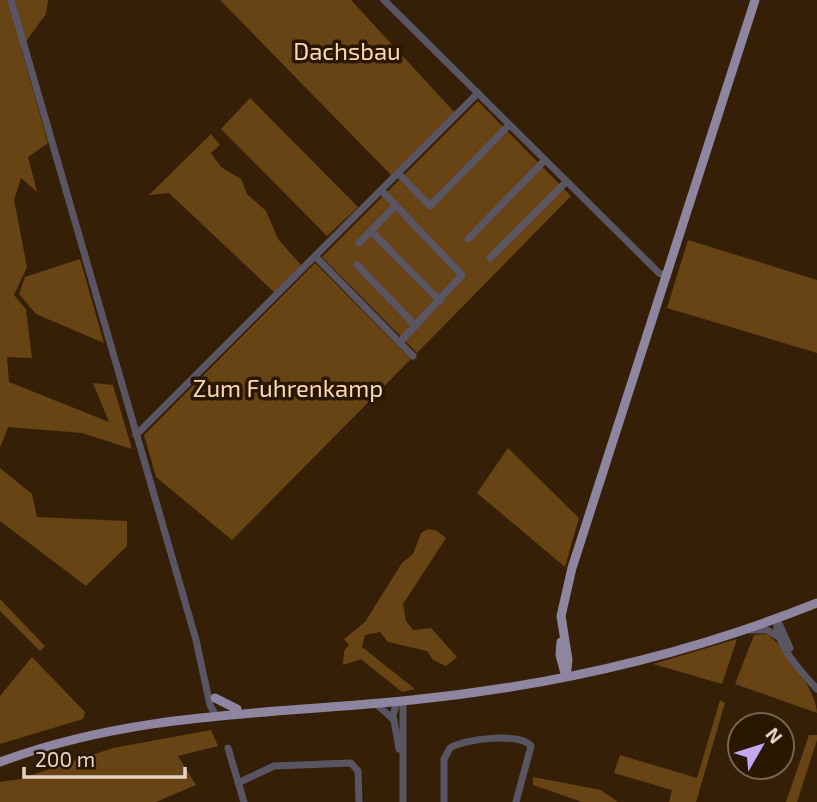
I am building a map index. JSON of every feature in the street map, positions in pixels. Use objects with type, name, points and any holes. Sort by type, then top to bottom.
[{"type":"main road","points":[[566,677],[563,603],[572,568],[755,0]]},
{"type":"main road","points":[[0,762],[106,730],[215,714],[400,701],[546,681],[645,661],[746,630],[817,603]]},
{"type":"main road","points":[[564,658],[591,672]]},
{"type":"main road","points":[[546,681],[564,658]]},
{"type":"main road","points":[[215,698],[226,706],[249,711]]},
{"type":"street","points":[[11,0],[23,52],[208,683],[215,698],[215,714]]},
{"type":"street","points":[[384,0],[659,273],[667,276]]},
{"type":"street","points":[[136,435],[478,93]]},
{"type":"street","points":[[398,173],[430,206],[509,125]]},
{"type":"street","points":[[468,239],[545,160]]},
{"type":"street","points":[[490,258],[566,182]]},
{"type":"street","points":[[381,191],[462,275],[400,342]]},
{"type":"street","points":[[359,243],[395,206]]},
{"type":"street","points":[[371,231],[440,301]]},
{"type":"street","points":[[315,256],[413,356]]},
{"type":"street","points":[[357,265],[416,326]]},
{"type":"street","points":[[777,619],[776,627],[780,639],[817,689]]},
{"type":"street","points":[[777,619],[796,661]]},
{"type":"street","points":[[746,630],[766,630],[780,639]]},
{"type":"street","points":[[208,683],[210,705],[215,714]]},
{"type":"street","points":[[400,701],[394,720],[402,764]]},
{"type":"street","points":[[400,701],[403,802]]},
{"type":"street","points":[[375,703],[394,720]]},
{"type":"street","points":[[444,802],[444,759],[454,746],[509,737],[525,740],[531,746],[516,802]]},
{"type":"street","points":[[228,748],[244,802]]},
{"type":"street","points":[[238,783],[274,766],[351,762],[358,771],[359,802]]},
{"type":"green space","points":[[0,0],[48,0],[46,14],[21,48],[48,143],[28,157],[37,192],[21,178],[14,200],[27,267],[14,295],[26,309],[32,358],[7,357],[9,382],[109,422],[93,383],[113,385],[132,449],[82,433],[8,427],[0,448]]},
{"type":"green space","name":"Dachsbau","points":[[220,0],[351,0],[457,115],[391,175]]},
{"type":"green space","points":[[250,98],[358,207],[327,236],[221,129]]},
{"type":"green space","name":"Zum Fuhrenkamp","points":[[478,101],[571,196],[417,353],[322,257]]},
{"type":"green space","points":[[211,134],[220,145],[211,153],[221,167],[241,179],[247,194],[266,211],[278,239],[301,265],[275,293],[169,193],[149,195]]},
{"type":"green space","points":[[688,240],[817,280],[817,353],[667,308]]},
{"type":"green space","points":[[80,259],[104,343],[36,314],[19,294],[25,277]]},
{"type":"green space","name":"Zum Fuhrenkamp","points":[[315,263],[411,359],[232,540],[156,477],[144,435]]},
{"type":"green space","points":[[508,448],[579,518],[565,567],[477,493]]},
{"type":"green space","points":[[0,468],[32,494],[37,517],[127,521],[127,546],[86,586],[0,521]]},
{"type":"green space","points":[[428,529],[437,531],[446,538],[403,604],[406,621],[413,630],[431,628],[457,657],[446,666],[433,660],[427,651],[388,642],[380,632],[365,635],[362,647],[415,689],[402,692],[361,659],[343,665],[344,651],[349,645],[344,639],[365,622],[402,563],[413,554],[421,533]]},
{"type":"green space","points":[[0,599],[45,646],[40,651],[0,611]]},
{"type":"green space","points":[[767,634],[782,648],[806,682],[817,713],[735,684],[754,635]]},
{"type":"green space","points":[[737,639],[722,684],[653,664]]},
{"type":"green space","points":[[32,657],[85,712],[83,719],[0,744],[0,696]]},
{"type":"green space","points":[[720,700],[725,703],[696,802],[669,802],[672,790],[614,773],[620,755],[697,778]]},
{"type":"green space","points":[[211,730],[218,746],[178,756],[196,785],[156,802],[0,802],[0,782],[20,779],[113,748]]},
{"type":"green space","points":[[809,735],[817,735],[797,802],[786,802],[793,781],[796,781],[796,773]]},
{"type":"green space","points":[[533,777],[601,790],[618,802],[582,802],[533,785]]}]
